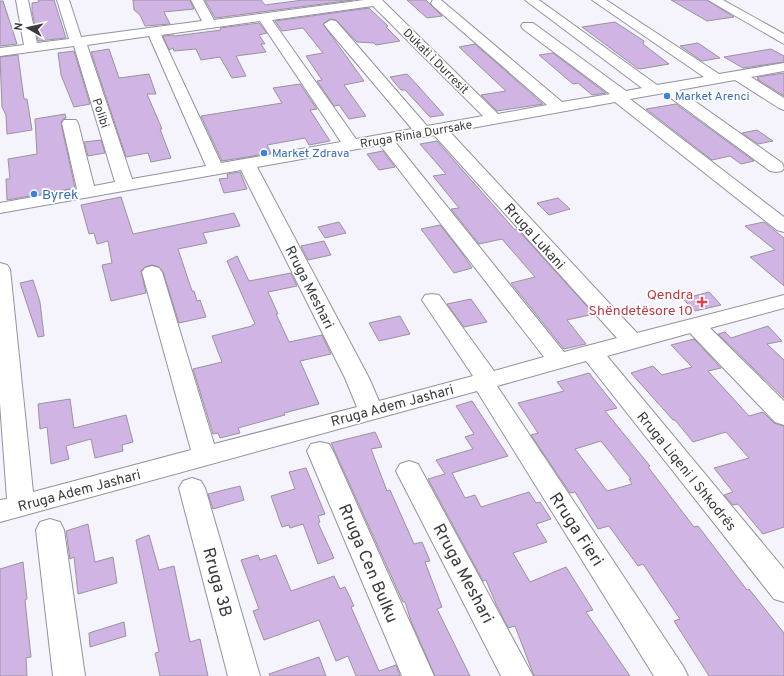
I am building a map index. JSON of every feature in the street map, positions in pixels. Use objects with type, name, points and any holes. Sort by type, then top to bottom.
[{"type":"street","points":[[22,0],[31,47]]},
{"type":"street","name":"Polibi","points":[[63,0],[125,186]]},
{"type":"street","points":[[197,0],[210,24]]},
{"type":"street","points":[[531,0],[776,167]]},
{"type":"street","points":[[598,0],[718,80]]},
{"type":"street","points":[[714,0],[784,40]]},
{"type":"street","points":[[0,52],[263,17],[276,10],[376,1]]},
{"type":"street","name":"Dukati i Durresit","points":[[376,1],[495,119]]},
{"type":"street","points":[[437,3],[560,108]]},
{"type":"street","points":[[263,17],[352,145]]},
{"type":"street","name":"Rruga Lukani","points":[[331,24],[632,341]]},
{"type":"street","points":[[528,26],[784,226]]},
{"type":"street","points":[[153,31],[216,170]]},
{"type":"street","name":"Rruga Rinia Durrsake","points":[[0,208],[385,140],[784,67]]},
{"type":"street","points":[[739,76],[784,105]]},
{"type":"street","points":[[70,123],[87,193]]},
{"type":"street","points":[[385,140],[559,361]]},
{"type":"street","name":"Rruga Meshari","points":[[247,164],[357,378],[371,410]]},
{"type":"street","points":[[0,269],[11,508]]},
{"type":"street","points":[[152,272],[205,456]]},
{"type":"street","name":"Rruga Fieri","points":[[432,300],[672,676]]},
{"type":"street","name":"Rruga Adem Jashari","points":[[11,508],[371,410],[783,302]]},
{"type":"street","points":[[695,325],[784,416]]},
{"type":"street","name":"Rruga Liqeni I Shkodrës","points":[[591,352],[784,590]]},
{"type":"street","name":"Rruga Cen Bulku","points":[[320,451],[418,676]]},
{"type":"street","name":"Rruga Meshari","points":[[409,471],[517,676]]},
{"type":"street","name":"Rruga 3B","points":[[192,488],[244,676]]},
{"type":"street","points":[[50,530],[69,676]]},
{"type":"building","points":[[38,0],[54,0],[66,38],[38,41],[32,11],[32,3],[39,2]]},
{"type":"building","points":[[133,0],[190,0],[194,9],[164,12],[170,24],[145,26],[140,15],[134,10]]},
{"type":"building","points":[[205,0],[261,0],[265,5],[303,0],[353,0],[215,18]]},
{"type":"building","points":[[407,0],[426,0],[442,16],[427,18]]},
{"type":"building","points":[[671,0],[707,0],[734,17],[707,21]]},
{"type":"building","points":[[0,1],[3,1],[17,44],[0,46]]},
{"type":"building","points":[[369,8],[388,26],[386,27],[400,41],[376,45],[374,43],[357,42],[336,20],[330,19],[323,24],[364,81],[344,85],[366,116],[349,119],[339,105],[334,106],[317,81],[322,80],[306,56],[323,53],[303,28],[282,31],[275,21]]},
{"type":"building","points":[[615,22],[644,41],[643,44],[669,64],[640,69],[637,68],[582,27]]},
{"type":"building","points":[[259,23],[267,33],[259,35],[265,44],[261,44],[266,52],[236,56],[246,76],[232,78],[220,57],[201,60],[196,49],[174,51],[173,48],[169,50],[163,36],[175,36],[221,30],[220,28]]},
{"type":"building","points":[[698,43],[720,58],[702,61],[680,46]]},
{"type":"building","points":[[475,44],[543,104],[497,111],[481,95],[506,91],[459,47]]},
{"type":"building","points":[[109,49],[119,78],[149,74],[156,94],[147,94],[162,129],[160,129],[171,158],[151,162],[148,153],[126,157],[91,52]]},
{"type":"building","points":[[771,49],[784,56],[784,62],[743,68],[724,57]]},
{"type":"building","points":[[74,51],[90,104],[74,107],[61,75],[58,53]]},
{"type":"building","points":[[553,53],[606,93],[592,95],[578,83],[573,84],[539,55]]},
{"type":"building","points":[[18,55],[24,99],[27,99],[32,130],[7,134],[6,115],[2,107],[0,57]]},
{"type":"building","points":[[784,73],[784,96],[757,79],[759,79],[757,77]]},
{"type":"building","points":[[407,74],[444,115],[430,117],[405,90],[401,90],[390,77]]},
{"type":"building","points":[[300,84],[317,109],[310,110],[330,141],[309,145],[305,138],[267,145],[271,153],[222,161],[201,116],[282,103],[273,88]]},
{"type":"building","points":[[676,104],[754,161],[741,164],[730,156],[712,160],[646,109]]},
{"type":"building","points":[[65,114],[66,118],[63,119],[61,123],[75,188],[7,200],[6,179],[10,179],[8,159],[37,154],[35,119]]},
{"type":"building","points":[[757,130],[773,141],[758,144],[742,133]]},
{"type":"building","points":[[101,140],[105,153],[88,156],[84,142]]},
{"type":"building","points":[[437,141],[515,230],[517,229],[594,314],[567,320],[586,344],[564,349],[511,283],[535,277],[502,239],[479,244],[451,209],[459,208],[433,176],[446,174],[420,144]]},
{"type":"building","points":[[383,151],[395,167],[379,170],[367,154]]},
{"type":"building","points":[[240,172],[247,189],[224,193],[219,179],[228,178],[227,174]]},
{"type":"building","points":[[121,197],[133,234],[234,213],[240,226],[203,233],[207,243],[178,249],[192,291],[194,291],[197,301],[200,300],[206,317],[179,323],[163,272],[159,267],[152,265],[145,267],[141,271],[146,293],[111,301],[102,265],[112,263],[108,241],[97,244],[94,233],[89,234],[81,205]]},
{"type":"building","points":[[558,198],[570,209],[549,215],[537,203]]},
{"type":"building","points":[[339,222],[346,233],[325,238],[318,227]]},
{"type":"building","points":[[764,222],[784,238],[784,286],[750,257],[775,250],[745,226]]},
{"type":"building","points":[[440,225],[472,268],[454,273],[421,229]]},
{"type":"building","points":[[324,241],[331,255],[308,260],[301,246]]},
{"type":"building","points":[[237,256],[249,281],[291,273],[297,286],[268,292],[289,342],[322,335],[331,354],[300,361],[319,404],[284,413],[285,415],[238,428],[240,433],[220,438],[218,433],[213,434],[193,369],[222,362],[212,336],[255,324],[227,261]]},
{"type":"building","points":[[33,280],[40,302],[44,336],[38,337],[20,283]]},
{"type":"building","name":"Qendra Shëndetësore 10","points":[[709,292],[721,305],[695,311],[683,299]]},
{"type":"building","points":[[471,299],[487,322],[464,327],[447,304]]},
{"type":"building","points":[[400,316],[410,334],[379,341],[369,323]]},
{"type":"building","points":[[768,326],[782,341],[767,344],[784,360],[784,398],[718,334],[725,332],[731,338]]},
{"type":"building","points":[[694,339],[721,368],[708,371],[749,416],[763,412],[774,423],[784,426],[784,527],[763,534],[738,504],[733,505],[724,495],[733,492],[714,468],[749,458],[726,432],[693,442],[675,420],[673,420],[631,373],[653,366],[662,375],[692,367],[671,345]]},
{"type":"building","points":[[589,373],[617,408],[605,411],[650,466],[648,467],[694,527],[698,526],[747,590],[749,589],[784,633],[784,676],[709,676],[674,621],[680,619],[643,564],[638,566],[609,526],[598,529],[575,492],[570,493],[531,435],[538,433],[518,403],[564,391],[557,382]],"holes":[[[601,441],[631,479],[629,479],[632,484],[607,491],[575,449]]]},
{"type":"building","points":[[70,399],[74,428],[126,415],[133,442],[122,445],[123,451],[95,458],[91,439],[66,446],[69,459],[51,464],[47,427],[40,429],[38,404]]},
{"type":"building","points":[[472,401],[508,456],[452,473],[465,498],[475,495],[481,507],[529,492],[536,503],[540,502],[551,519],[536,524],[547,542],[513,553],[530,582],[566,567],[593,610],[586,612],[630,676],[534,676],[515,626],[508,628],[486,580],[483,581],[428,479],[445,474],[436,460],[473,449],[465,437],[474,434],[456,406]]},
{"type":"building","points":[[375,432],[382,447],[371,449],[387,491],[390,490],[414,544],[422,542],[430,561],[425,562],[442,607],[437,609],[470,676],[435,676],[411,621],[405,602],[403,602],[331,443]]},
{"type":"building","points":[[306,468],[325,514],[318,516],[320,522],[318,523],[334,558],[318,564],[303,524],[290,528],[289,525],[282,527],[271,496],[295,489],[289,472]]},
{"type":"building","points":[[240,486],[244,500],[213,509],[208,494]]},
{"type":"building","points":[[88,524],[95,562],[113,557],[117,583],[78,594],[74,557],[70,559],[66,531]]},
{"type":"building","points":[[149,535],[159,570],[174,566],[190,642],[200,639],[208,676],[160,676],[155,653],[159,652],[136,540]]},
{"type":"building","points":[[258,555],[260,560],[276,555],[291,591],[334,576],[340,589],[345,587],[354,606],[351,607],[379,671],[396,665],[400,676],[356,676],[348,656],[336,661],[319,620],[264,640],[253,611],[259,609],[241,560]]},
{"type":"building","points":[[23,562],[31,657],[26,658],[27,676],[0,676],[0,569]]},
{"type":"building","points":[[124,622],[126,636],[90,647],[89,633]]},
{"type":"building","points":[[319,657],[326,676],[270,676],[269,674]]},
{"type":"place","name":"Market Arenci","points":[[667,96]]},
{"type":"place","name":"Market Zdrava","points":[[264,153]]},
{"type":"place","name":"Byrek","points":[[34,194]]},
{"type":"place","name":"Qendra Shëndetësore 10","points":[[702,302]]}]
